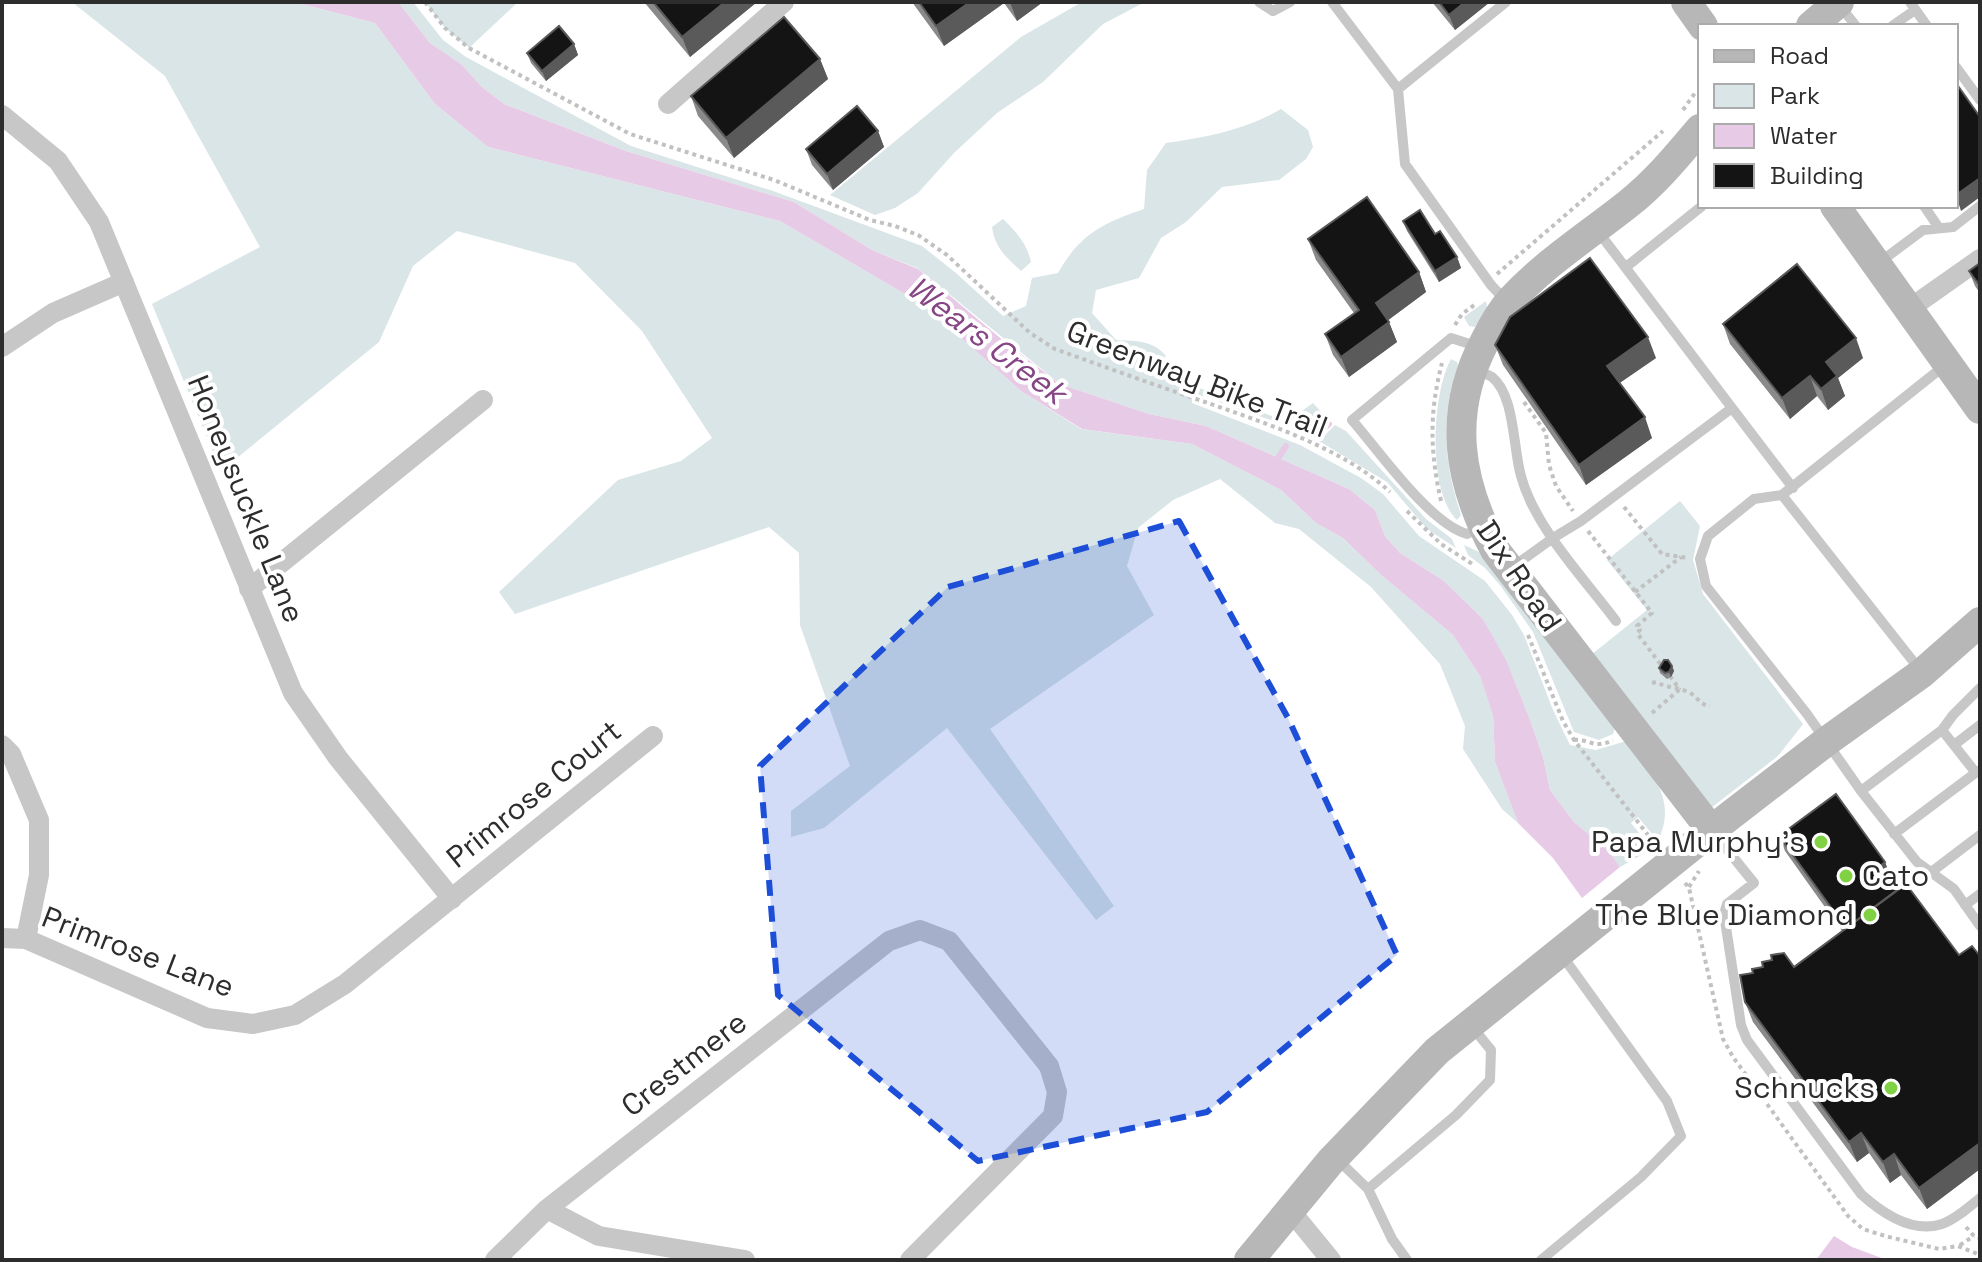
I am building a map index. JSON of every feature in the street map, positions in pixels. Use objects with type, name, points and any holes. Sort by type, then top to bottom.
[{"type":"main road","points":[[1686,2],[1702,24]]},
{"type":"main road","points":[[1815,24],[1844,10]]},
{"type":"main road","name":"Dix Road","points":[[1698,131],[1661,175],[1529,282],[1508,303],[1476,359],[1461,412],[1460,434],[1469,491],[1494,570],[1662,765],[1712,831]]},
{"type":"main road","points":[[1836,208],[1980,409]]},
{"type":"main road","points":[[1664,855],[1712,831],[1827,741],[1922,673],[1980,622]]},
{"type":"main road","points":[[1249,1260],[1335,1157],[1437,1051],[1560,953],[1680,838],[1676,798],[1662,765]]},
{"type":"street","points":[[668,104],[784,2]]},
{"type":"street","name":"Honeysuckle Lane","points":[[2,115],[58,161],[99,222],[293,693],[338,758],[452,899]]},
{"type":"street","points":[[1909,309],[1980,259]]},
{"type":"street","points":[[2,347],[53,313],[124,282]]},
{"type":"street","points":[[249,589],[483,400]]},
{"type":"street","name":"Primrose Court","points":[[452,899],[653,736]]},
{"type":"street","points":[[2,745],[11,754],[39,820],[39,875],[26,939]]},
{"type":"street","name":"Primrose Lane","points":[[2,938],[26,939],[207,1018],[253,1024],[295,1015],[345,984],[452,899]]},
{"type":"street","name":"Crestmere","points":[[495,1260],[547,1209],[889,941],[920,930],[949,941],[1049,1066],[1057,1092],[1053,1116],[910,1260]]},
{"type":"street","points":[[547,1209],[599,1236],[745,1260]]},
{"type":"street","points":[[1290,1210],[1331,1260]]},
{"type":"lane","points":[[1259,2],[1273,11],[1290,2]]},
{"type":"lane","points":[[1332,2],[1398,89],[1405,164],[1491,285],[1508,303]]},
{"type":"lane","points":[[1398,89],[1506,2]]},
{"type":"lane","points":[[1894,24],[1912,6],[1926,24]]},
{"type":"lane","points":[[1958,70],[1980,100]]},
{"type":"lane","points":[[1876,265],[1923,230],[1953,227],[1980,206]]},
{"type":"lane","points":[[1626,267],[1700,208]]},
{"type":"lane","points":[[1925,208],[1939,228]]},
{"type":"lane","points":[[1596,228],[1793,488]]},
{"type":"lane","points":[[1482,527],[1467,534],[1446,524],[1429,510],[1352,420],[1451,338],[1492,376],[1505,397],[1512,416],[1514,448],[1521,479],[1533,507],[1616,621]]},
{"type":"lane","points":[[1947,364],[1793,488],[1782,495],[1754,499],[1708,536],[1700,559],[1706,586],[1827,741],[1861,791],[1917,862],[1954,889],[1980,926]]},
{"type":"lane","points":[[1494,570],[1581,521],[1732,408]]},
{"type":"lane","points":[[1782,495],[1922,673]]},
{"type":"lane","points":[[1861,791],[1942,730],[1980,688]]},
{"type":"lane","points":[[1954,745],[1980,725]]},
{"type":"lane","points":[[1894,834],[1978,772],[1942,730]]},
{"type":"lane","points":[[1712,831],[1754,883],[1724,909],[1741,1025],[1747,1040],[1861,1194],[1877,1209],[1903,1222],[1926,1226],[1943,1224],[1980,1198]]},
{"type":"lane","points":[[1930,873],[1980,835]]},
{"type":"lane","points":[[1965,905],[1980,894]]},
{"type":"lane","points":[[1541,1260],[1641,1177],[1681,1136],[1667,1101],[1560,953]]},
{"type":"lane","points":[[1368,1189],[1456,1115],[1490,1080],[1491,1050],[1470,1023]]},
{"type":"lane","points":[[1335,1157],[1368,1189],[1392,1239],[1407,1260]]},
{"type":"path","name":"Greenway Bike Trail","points":[[425,2],[445,28],[469,48],[630,134],[774,180],[870,220],[918,235],[947,255],[1030,333],[1055,349],[1274,426],[1366,474],[1395,496]]},
{"type":"path","points":[[1521,398],[1546,433],[1549,465],[1556,486],[1652,613],[1637,626],[1640,630],[1637,633],[1680,690]]},
{"type":"path","points":[[1616,495],[1662,554],[1700,559]]},
{"type":"path","points":[[1404,507],[1441,544],[1494,570]]},
{"type":"path","points":[[1635,592],[1681,557]]},
{"type":"path","points":[[1527,633],[1563,721],[1574,740],[1664,855]]},
{"type":"path","points":[[1652,683],[1671,690],[1687,691],[1703,705],[1710,706]]},
{"type":"path","points":[[1647,717],[1680,690]]},
{"type":"path","points":[[1958,1246],[1974,1236]]},
{"type":"highlighted area","points":[[1179,521],[1288,718],[1397,955],[1207,1112],[978,1161],[778,995],[760,766],[948,587]]},
{"type":"green space","points":[[72,2],[294,2],[375,23],[435,104],[488,147],[780,221],[924,305],[1021,391],[1081,429],[1192,444],[1281,490],[1316,523],[1343,538],[1380,574],[1453,635],[1480,676],[1493,714],[1495,762],[1518,823],[1502,809],[1463,749],[1465,726],[1440,664],[1371,587],[1299,529],[1275,523],[1220,479],[1173,500],[1138,528],[1127,566],[1154,615],[990,729],[1114,906],[1096,920],[947,728],[824,828],[791,837],[791,811],[850,766],[800,625],[799,553],[769,527],[515,614],[499,592],[618,480],[681,461],[712,438],[642,331],[575,263],[457,231],[413,266],[379,342],[221,471],[152,304],[260,247],[165,76]]},
{"type":"green space","points":[[398,2],[413,2],[443,40],[466,57],[631,146],[773,191],[922,246],[1003,316],[1026,306],[1032,278],[1058,273],[1084,239],[1116,219],[1144,209],[1147,170],[1166,143],[1225,132],[1281,109],[1308,130],[1313,147],[1306,159],[1279,180],[1222,187],[1186,222],[1161,238],[1139,278],[1096,290],[1092,313],[1116,340],[1144,342],[1161,351],[1166,356],[1151,369],[1274,417],[1279,423],[1191,392],[1192,403],[1300,445],[1361,478],[1383,494],[1419,536],[1485,581],[1524,635],[1570,745],[1596,750],[1626,741],[1652,775],[1659,787],[1665,812],[1658,841],[1638,817],[1631,823],[1652,849],[1620,867],[1609,851],[1574,822],[1550,790],[1530,720],[1506,661],[1483,619],[1444,581],[1400,553],[1385,536],[1375,510],[1349,489],[1206,426],[1149,414],[1060,384],[917,268],[872,250],[794,202],[626,151],[504,104],[482,87],[461,64],[430,43]]},
{"type":"green space","points":[[425,2],[518,2],[469,48],[445,28]]},
{"type":"green space","points":[[1082,2],[1145,2],[1103,24],[1043,82],[997,113],[954,153],[918,193],[895,208],[875,215],[830,195],[1021,37]]},
{"type":"green space","points":[[1003,219],[1027,249],[1031,262],[1021,271],[996,241],[992,227]]},
{"type":"green space","points":[[1486,301],[1487,308],[1475,327],[1469,326],[1464,317]]},
{"type":"green space","points":[[1451,359],[1458,365],[1448,403],[1446,440],[1461,515],[1457,520],[1447,506],[1441,488],[1436,442],[1440,395]]},
{"type":"green space","points":[[1313,403],[1327,418],[1310,424],[1292,418]]},
{"type":"green space","points":[[1335,425],[1346,431],[1426,519],[1452,539],[1456,548],[1427,529],[1387,482],[1319,441]]},
{"type":"green space","points":[[1680,501],[1700,526],[1693,560],[1703,594],[1803,724],[1778,756],[1711,808],[1591,655],[1647,610],[1607,560]]},
{"type":"green space","points":[[1464,545],[1479,552],[1615,727],[1613,734],[1599,740],[1574,732],[1533,632],[1500,585],[1468,555]]},
{"type":"water","name":"Wears Creek","points":[[294,2],[398,2],[430,43],[461,64],[482,87],[504,104],[626,151],[794,202],[872,250],[918,269],[1060,384],[1149,414],[1206,426],[1349,489],[1375,510],[1385,536],[1400,553],[1444,581],[1483,619],[1506,660],[1530,720],[1550,790],[1574,822],[1609,851],[1620,867],[1582,898],[1553,858],[1518,823],[1495,762],[1493,715],[1480,676],[1453,635],[1380,574],[1343,538],[1316,523],[1281,490],[1192,444],[1082,429],[1021,391],[924,305],[780,221],[488,147],[435,104],[375,23]]},
{"type":"water","points":[[1834,1236],[1852,1247],[1887,1260],[1816,1260]]},
{"type":"building","points":[[653,2],[725,2],[682,37]]},
{"type":"building","points":[[919,2],[970,2],[936,26]]},
{"type":"building","points":[[1439,2],[1465,2],[1449,15]]},
{"type":"building","points":[[784,17],[820,59],[726,138],[691,96]]},
{"type":"building","points":[[559,26],[574,44],[542,71],[527,53]]},
{"type":"building","points":[[1958,86],[1980,117],[1980,178],[1958,194]]},
{"type":"building","points":[[857,106],[878,131],[827,174],[806,149]]},
{"type":"building","points":[[1367,197],[1419,272],[1376,303],[1389,322],[1341,357],[1325,334],[1359,310],[1308,239]]},
{"type":"building","points":[[1420,210],[1435,234],[1440,231],[1457,257],[1435,271],[1403,221]]},
{"type":"building","points":[[1590,258],[1648,337],[1607,366],[1645,417],[1579,465],[1495,345],[1510,317]]},
{"type":"building","points":[[1980,263],[1980,286],[1969,271]]},
{"type":"building","points":[[1797,264],[1856,338],[1826,362],[1837,376],[1821,389],[1810,376],[1782,398],[1723,324]]},
{"type":"building","points":[[1664,660],[1672,666],[1665,673],[1659,668]]},
{"type":"building","points":[[1836,794],[1885,862],[1880,866],[1897,890],[1846,928],[1779,836]]},
{"type":"building","name":"Schnucks","points":[[1906,884],[1959,955],[1972,946],[1980,956],[1980,1143],[1919,1188],[1894,1154],[1883,1162],[1861,1133],[1849,1142],[1745,1002],[1740,975],[1763,967],[1762,962],[1772,960],[1771,955],[1784,953],[1794,967]]},
{"type":"waterway","points":[[1299,430],[1321,431],[1329,424]]},
{"type":"waterway","points":[[1275,463],[1286,446]]},
{"type":"place","name":"Papa Murphy's","points":[[1821,842]]},
{"type":"place","name":"Cato","points":[[1846,876]]},
{"type":"place","name":"The Blue Diamond","points":[[1870,915]]},
{"type":"place","name":"Schnucks","points":[[1891,1088]]}]
